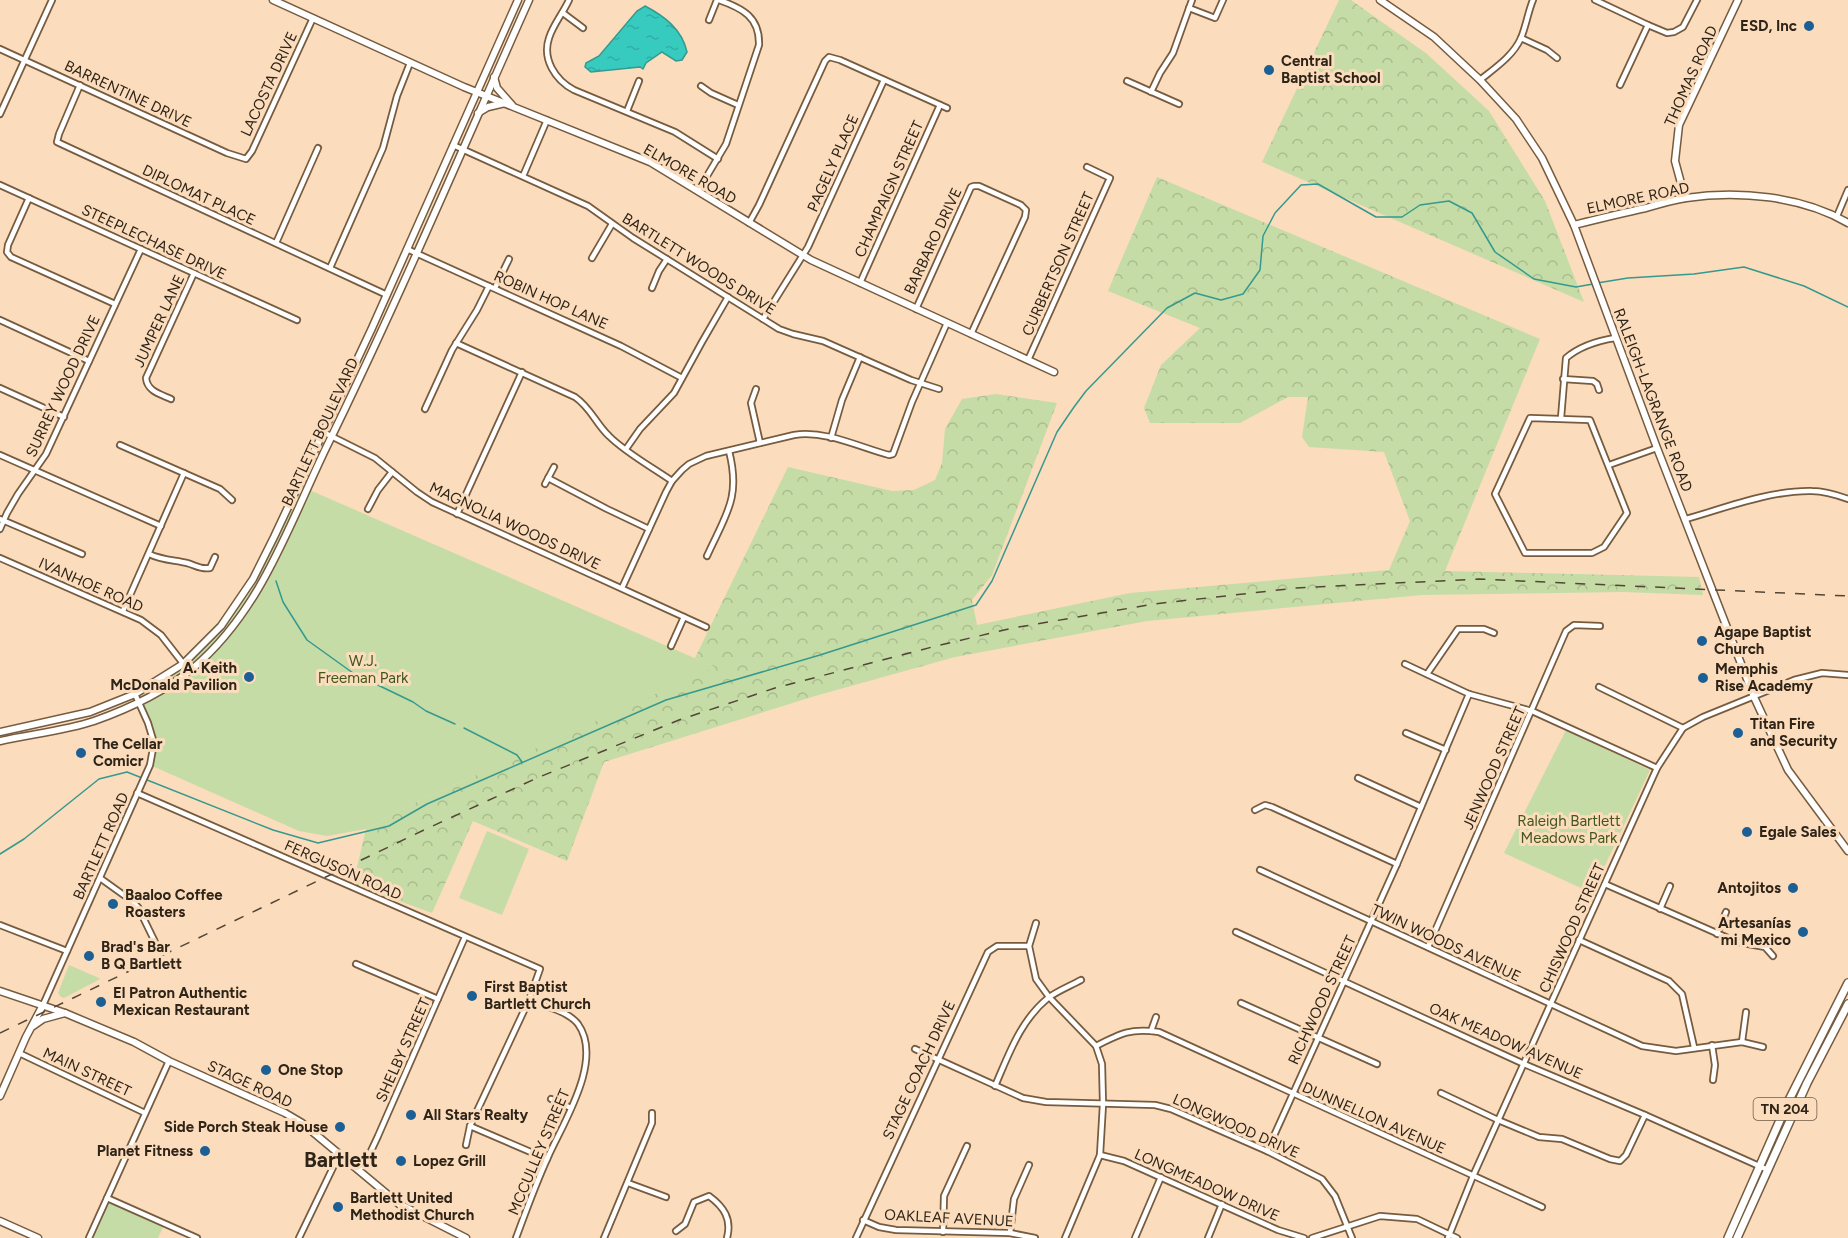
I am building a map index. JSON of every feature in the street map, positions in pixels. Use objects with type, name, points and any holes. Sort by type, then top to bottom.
[{"type":"main road","name":"ELMORE ROAD","points":[[273,0],[410,63],[650,162],[803,255],[1054,372]]},
{"type":"main road","name":"BARTLETT BOULEVARD","points":[[3,731],[90,712],[135,694],[183,664],[221,626],[252,579],[323,432],[387,295],[518,0]]},
{"type":"main road","name":"BARTLETT BOULEVARD","points":[[0,741],[51,732],[94,721],[139,702],[189,671],[212,650],[238,620],[258,590],[332,437],[529,0]]},
{"type":"main road","name":"RALEIGH-LAGRANGE ROAD","points":[[1380,0],[1434,38],[1480,80],[1516,119],[1542,158],[1574,225],[1657,448],[1754,696],[1788,770],[1848,851]]},
{"type":"main road","name":"THOMAS ROAD","points":[[1685,198],[1675,161],[1679,124],[1738,0]]},
{"type":"main road","points":[[494,76],[497,88],[515,108]]},
{"type":"main road","points":[[478,113],[485,108],[505,103]]},
{"type":"main road","name":"ELMORE ROAD","points":[[1574,225],[1685,198],[1729,196],[1764,198],[1800,204],[1837,216],[1848,223]]},
{"type":"main road","points":[[90,712],[94,721]]},
{"type":"main road","points":[[3,731],[9,739]]},
{"type":"main road","name":"TN 204","points":[[1728,1238],[1798,1081],[1848,983]]},
{"type":"main road","name":"STAGE ROAD","points":[[0,991],[44,1005],[133,1041],[169,1061],[285,1113],[302,1123],[399,1204],[466,1238]]},
{"type":"main road","name":"TN 204","points":[[1737,1238],[1807,1083],[1848,1004]]},
{"type":"main road","points":[[0,1096],[44,1005]]},
{"type":"main road","points":[[32,1026],[43,1019],[65,1013]]},
{"type":"main road","points":[[0,1221],[38,1238]]},
{"type":"street","points":[[0,114],[52,0]]},
{"type":"street","points":[[569,0],[549,37],[548,44],[551,68],[560,81],[570,88],[675,132],[718,159]]},
{"type":"street","points":[[699,191],[727,140],[758,48],[758,32],[752,19],[743,10],[718,0],[709,20]]},
{"type":"street","points":[[1151,92],[1176,48],[1192,0]]},
{"type":"street","points":[[1189,8],[1215,18],[1223,0]]},
{"type":"street","points":[[1480,80],[1513,51],[1521,38],[1533,0]]},
{"type":"street","points":[[1595,0],[1667,33],[1680,30],[1697,0]]},
{"type":"street","points":[[563,13],[583,28]]},
{"type":"street","name":"LACOSTA DRIVE","points":[[246,159],[313,18]]},
{"type":"street","points":[[1620,85],[1648,25]]},
{"type":"street","points":[[1521,38],[1547,50],[1557,58]]},
{"type":"street","name":"BARRENTINE DRIVE","points":[[0,49],[227,153],[246,159]]},
{"type":"street","points":[[749,223],[759,206],[825,61],[829,57],[948,108]]},
{"type":"street","points":[[330,268],[383,148],[397,96],[410,63]]},
{"type":"street","name":"PAGELY PLACE","points":[[763,319],[803,255],[884,80]]},
{"type":"street","points":[[627,111],[639,81]]},
{"type":"street","points":[[1127,81],[1179,104]]},
{"type":"street","name":"DIPLOMAT PLACE","points":[[80,85],[57,142],[387,295]]},
{"type":"street","points":[[701,86],[738,105]]},
{"type":"street","name":"CHAMPAIGN STREET","points":[[860,283],[940,105]]},
{"type":"street","points":[[523,176],[547,120]]},
{"type":"street","name":"BARTLETT WOODS DRIVE","points":[[453,145],[585,204],[667,259],[787,332],[823,341],[939,389]]},
{"type":"street","points":[[276,243],[318,148]]},
{"type":"street","name":"CURBERTSON STREET","points":[[1028,360],[1110,178],[1087,167]]},
{"type":"street","name":"STEEPLECHASE DRIVE","points":[[0,185],[297,321]]},
{"type":"street","name":"BARBARO DRIVE","points":[[916,309],[969,191],[974,186],[979,186],[1021,205],[1026,212],[971,334]]},
{"type":"street","points":[[1837,216],[1848,190]]},
{"type":"street","points":[[29,198],[8,244],[7,252],[11,257],[115,304]]},
{"type":"street","points":[[592,258],[612,224]]},
{"type":"street","name":"SURREY WOOD DRIVE","points":[[0,529],[2,520],[46,454],[141,249]]},
{"type":"street","name":"ROBIN HOP LANE","points":[[407,249],[621,346],[682,378]]},
{"type":"street","points":[[425,409],[456,343],[509,258]]},
{"type":"street","points":[[652,288],[667,259]]},
{"type":"street","name":"JUMPER LANE","points":[[171,399],[149,388],[146,385],[146,378],[194,273]]},
{"type":"street","points":[[626,449],[640,429],[671,397],[728,297]]},
{"type":"street","points":[[0,320],[89,361]]},
{"type":"street","points":[[622,588],[672,481],[695,461],[706,456],[799,434],[813,434],[889,455],[893,454],[912,402],[947,323]]},
{"type":"street","points":[[1561,418],[1566,358],[1581,347],[1615,338]]},
{"type":"street","points":[[456,343],[579,399],[588,407],[609,436],[672,481]]},
{"type":"street","points":[[831,438],[842,400],[860,357]]},
{"type":"street","points":[[458,514],[522,372]]},
{"type":"street","points":[[1563,379],[1593,381],[1599,390]]},
{"type":"street","points":[[0,388],[64,417]]},
{"type":"street","points":[[756,389],[750,401],[760,443]]},
{"type":"street","points":[[1530,418],[1561,418],[1590,420],[1627,513],[1604,547],[1592,553],[1525,553],[1495,494],[1530,418]]},
{"type":"street","name":"MAGNOLIA WOODS DRIVE","points":[[323,432],[368,454],[422,496],[706,627]]},
{"type":"street","points":[[120,445],[220,489],[232,500]]},
{"type":"street","points":[[1609,465],[1657,448]]},
{"type":"street","points":[[707,556],[730,506],[733,494],[734,473],[729,451]]},
{"type":"street","points":[[0,455],[161,526]]},
{"type":"street","points":[[554,467],[547,481],[649,529]]},
{"type":"street","points":[[368,509],[375,494],[392,472]]},
{"type":"street","points":[[123,611],[184,473]]},
{"type":"street","points":[[1686,519],[1757,499],[1785,494],[1813,491],[1848,499]]},
{"type":"street","points":[[2,520],[82,554]]},
{"type":"street","points":[[149,554],[163,560],[206,569],[210,567],[215,557]]},
{"type":"street","name":"IVANHOE ROAD","points":[[0,558],[141,620],[155,630],[173,649],[189,671]]},
{"type":"street","points":[[671,646],[684,617]]},
{"type":"street","name":"JENWOOD STREET","points":[[1428,947],[1566,631],[1574,625],[1600,626]]},
{"type":"street","points":[[1426,674],[1458,629],[1484,629],[1494,633]]},
{"type":"street","points":[[1405,664],[1469,694],[1532,711],[1657,768]]},
{"type":"street","name":"CHISWOOD STREET","points":[[1449,1236],[1473,1176],[1657,768],[1683,728],[1703,717],[1794,680],[1822,673],[1848,675]]},
{"type":"street","points":[[1599,687],[1683,728]]},
{"type":"street","name":"BARTLETT ROAD","points":[[44,1005],[150,765],[154,743],[135,694]]},
{"type":"street","name":"RICHWOOD STREET","points":[[1267,1152],[1397,864],[1469,694]]},
{"type":"street","points":[[1406,733],[1446,750]]},
{"type":"street","points":[[1358,778],[1421,807]]},
{"type":"street","name":"FERGUSON ROAD","points":[[137,793],[540,969],[530,1000]]},
{"type":"street","points":[[1255,810],[1265,805],[1272,807],[1397,864]]},
{"type":"street","name":"TWIN WOODS AVENUE","points":[[1260,870],[1642,1046],[1676,1051],[1742,1042],[1763,1047]]},
{"type":"street","points":[[100,878],[138,907],[155,942]]},
{"type":"street","points":[[1605,884],[1737,942],[1765,946],[1773,956]]},
{"type":"street","points":[[1660,909],[1670,886]]},
{"type":"street","points":[[1717,934],[1726,912]]},
{"type":"street","points":[[1036,922],[1029,946],[1036,979],[1049,997],[1096,1046],[1102,1064],[1103,1104],[1100,1155],[1065,1238]]},
{"type":"street","points":[[0,925],[67,951]]},
{"type":"street","name":"OAK MEADOW AVENUE","points":[[1236,932],[1524,1064],[1768,1170]]},
{"type":"street","name":"SHELBY STREET","points":[[358,1170],[365,1164],[465,937]]},
{"type":"street","points":[[1579,939],[1670,981],[1682,994],[1694,1047]]},
{"type":"street","name":"STAGE COACH DRIVE","points":[[856,1238],[988,952],[997,946],[1029,946]]},
{"type":"street","points":[[356,964],[438,999]]},
{"type":"street","points":[[995,1086],[1018,1034],[1029,1017],[1049,997],[1081,980]]},
{"type":"street","points":[[466,1145],[470,1126],[530,1000]]},
{"type":"street","name":"MCCULLEY STREET","points":[[516,1238],[547,1159],[580,1089],[586,1054],[585,1038],[577,1024],[568,1016],[530,1000]]},
{"type":"street","points":[[1241,1003],[1377,1064]]},
{"type":"street","points":[[1742,1042],[1746,1012]]},
{"type":"street","points":[[1151,1031],[1156,1017]]},
{"type":"street","name":"DUNNELLON AVENUE","points":[[1096,1046],[1118,1035],[1140,1030],[1159,1032],[1542,1207]]},
{"type":"street","points":[[1712,1045],[1715,1065],[1713,1080]]},
{"type":"street","name":"LONGWOOD DRIVE","points":[[915,1049],[1023,1098],[1046,1102],[1155,1105],[1171,1109],[1322,1179],[1335,1196],[1353,1238]]},
{"type":"street","name":"MAIN STREET","points":[[19,1053],[145,1113]]},
{"type":"street","points":[[88,1238],[169,1061]]},
{"type":"street","points":[[1441,1093],[1539,1137],[1562,1139],[1620,1161],[1626,1155],[1645,1115]]},
{"type":"street","points":[[551,1099],[571,1108]]},
{"type":"street","points":[[604,1238],[652,1123],[652,1113]]},
{"type":"street","points":[[470,1126],[547,1159]]},
{"type":"street","points":[[943,1232],[944,1196],[967,1146]]},
{"type":"street","points":[[299,1238],[339,1155]]},
{"type":"street","name":"LONGMEADOW DRIVE","points":[[1100,1155],[1124,1161],[1278,1230],[1304,1238]]},
{"type":"street","points":[[1010,1233],[1014,1199],[1029,1165]]},
{"type":"street","points":[[1135,1238],[1161,1177]]},
{"type":"street","points":[[628,1183],[666,1197]]},
{"type":"street","points":[[676,1231],[685,1224],[694,1202],[709,1196],[728,1216],[727,1238]]},
{"type":"street","points":[[106,1198],[196,1238]]},
{"type":"street","points":[[1208,1238],[1222,1204]]},
{"type":"street","points":[[1312,1238],[1380,1216],[1417,1219],[1457,1238]]},
{"type":"street","name":"OAKLEAF AVENUE","points":[[863,1220],[879,1227],[896,1230],[1010,1233],[1035,1238]]},
{"type":"street","points":[[1275,1238],[1278,1230]]},
{"type":"green space","points":[[1339,0],[1351,0],[1427,54],[1489,111],[1545,201],[1584,302],[1262,162]]},
{"type":"green space","points":[[1157,177],[1540,339],[1445,571],[1699,577],[1703,595],[1623,592],[1422,595],[1147,621],[955,657],[815,696],[604,762],[567,861],[473,821],[432,913],[353,884],[366,829],[410,805],[714,667],[695,658],[788,467],[892,491],[914,490],[935,480],[942,463],[945,429],[962,399],[996,394],[1057,403],[992,575],[972,600],[977,625],[1130,593],[1389,570],[1410,521],[1384,452],[1309,447],[1302,437],[1308,397],[1288,397],[1240,423],[1150,423],[1144,408],[1161,365],[1200,328],[1108,291]]},
{"type":"green space","name":"W.J. Freeman Park","points":[[298,485],[715,667],[410,805],[366,829],[327,836],[299,831],[150,765],[154,743],[135,694],[164,676],[213,634],[253,579]]},
{"type":"green space","name":"Raleigh Bartlett Meadows Park","points":[[1566,730],[1650,770],[1592,893],[1504,853]]},
{"type":"green space","points":[[487,831],[529,849],[502,915],[459,898]]},
{"type":"green space","points":[[69,965],[100,979],[64,998],[61,997],[58,993]]},
{"type":"green space","points":[[107,1198],[165,1223],[158,1238],[89,1238]]},
{"type":"water","points":[[645,6],[659,14],[677,30],[687,52],[682,60],[676,61],[662,52],[646,63],[643,69],[640,67],[591,72],[585,67],[586,63],[599,56],[637,11]]},
{"type":"waterway","points":[[0,854],[24,839],[99,779],[127,772],[273,830],[318,843],[389,826],[427,804],[666,700],[820,655],[976,605],[992,581],[1057,432],[1086,391],[1167,308],[1195,293],[1221,300],[1243,294],[1260,270],[1263,236],[1275,213],[1301,185],[1318,184],[1376,217],[1402,217],[1420,205],[1449,201],[1472,213],[1495,252],[1534,279],[1576,287],[1593,284]]},
{"type":"waterway","points":[[1597,283],[1744,267],[1804,286],[1848,307]]},
{"type":"waterway","points":[[276,581],[283,602],[307,640],[353,673],[455,724]]},
{"type":"waterway","points":[[464,728],[517,755],[522,762]]},
{"type":"railway","points":[[0,1033],[537,778],[679,720],[775,688],[936,646],[1013,628],[1154,604],[1296,588],[1479,579],[1848,596]]},
{"type":"place","name":"ESD, Inc","points":[[1809,26]]},
{"type":"place","name":"Central Baptist School","points":[[1269,70]]},
{"type":"place","name":"Agape Baptist Church","points":[[1702,641]]},
{"type":"place","name":"A. Keith McDonald Pavilion","points":[[249,677]]},
{"type":"place","name":"Memphis Rise Academy","points":[[1703,678]]},
{"type":"place","name":"Titan Fire and Security","points":[[1738,733]]},
{"type":"place","name":"The Cellar Comicr","points":[[81,753]]},
{"type":"place","name":"Egale Sales","points":[[1747,832]]},
{"type":"place","name":"Antojitos","points":[[1793,888]]},
{"type":"place","name":"Baaloo Coffee Roasters","points":[[113,904]]},
{"type":"place","name":"Artesanías mi Mexico","points":[[1803,932]]},
{"type":"place","name":"Brad's Bar B Q Bartlett","points":[[89,956]]},
{"type":"place","name":"First Baptist Bartlett Church","points":[[472,996]]},
{"type":"place","name":"El Patron Authentic Mexican Restaurant","points":[[101,1002]]},
{"type":"place","name":"One Stop","points":[[266,1070]]},
{"type":"place","name":"All Stars Realty","points":[[411,1115]]},
{"type":"place","name":"Side Porch Steak House","points":[[340,1127]]},
{"type":"place","name":"Planet Fitness","points":[[205,1151]]},
{"type":"place","name":"Lopez Grill","points":[[401,1161]]},
{"type":"place","name":"Bartlett United Methodist Church","points":[[338,1207]]},
{"type":"district","name":"Bartlett","points":[[341,1160]]}]
